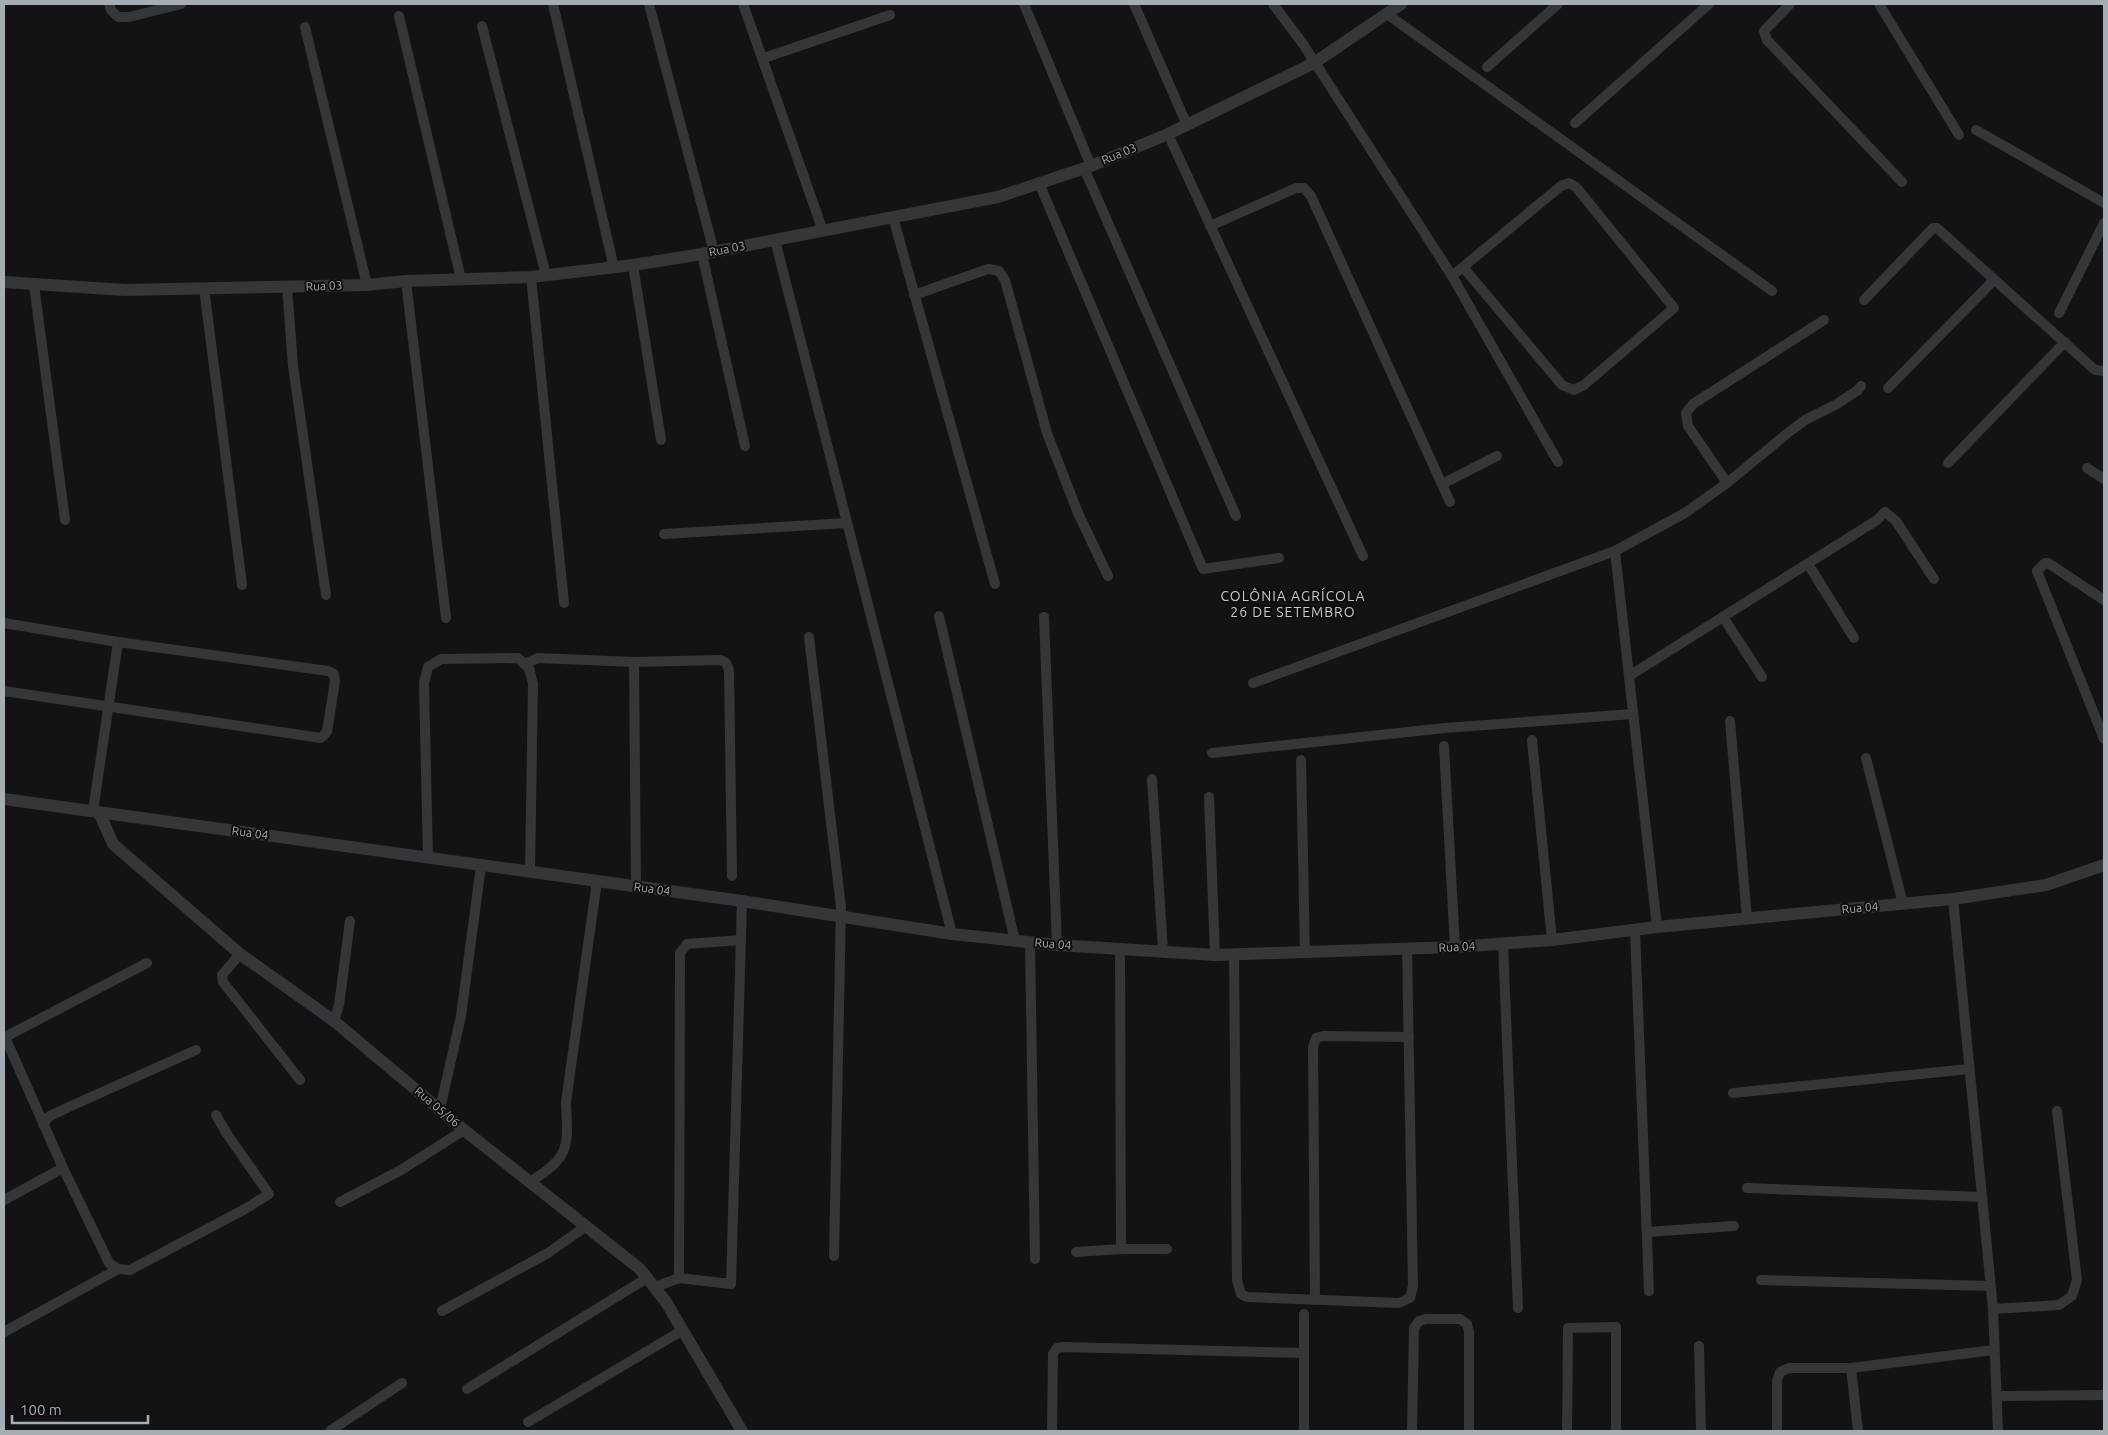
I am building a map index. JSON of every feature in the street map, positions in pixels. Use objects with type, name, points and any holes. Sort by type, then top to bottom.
[{"type":"street","points":[[110,4],[111,10],[118,17],[128,17],[181,4]]},
{"type":"street","points":[[553,4],[614,268]]},
{"type":"street","points":[[649,4],[708,253],[745,446]]},
{"type":"street","points":[[743,4],[764,58],[823,231]]},
{"type":"street","points":[[1024,4],[1088,167],[1236,516]]},
{"type":"street","points":[[1134,4],[1187,125]]},
{"type":"street","points":[[1273,4],[1314,63],[1452,276],[1558,462]]},
{"type":"street","points":[[1487,67],[1558,4]]},
{"type":"street","points":[[1575,123],[1709,4]]},
{"type":"street","points":[[1790,4],[1764,31],[1767,40],[1902,182]]},
{"type":"street","points":[[1879,4],[1960,136]]},
{"type":"street","points":[[1393,8],[1772,291]]},
{"type":"street","name":"Rua 03","points":[[4,282],[125,290],[367,285],[531,277],[614,268],[708,253],[998,197],[1088,167],[1187,125],[1314,63],[1393,8]]},
{"type":"street","points":[[764,58],[890,15]]},
{"type":"street","points":[[399,16],[461,279]]},
{"type":"street","points":[[305,26],[367,285]]},
{"type":"street","points":[[482,26],[546,275]]},
{"type":"street","points":[[1976,130],[2104,203]]},
{"type":"street","points":[[1168,134],[1363,556]]},
{"type":"street","points":[[1039,183],[1202,568],[1279,558]]},
{"type":"street","points":[[1452,276],[1561,186],[1569,183],[1576,187],[1674,308],[1584,385],[1574,390],[1562,385],[1463,267]]},
{"type":"street","points":[[1210,226],[1296,188],[1304,188],[1311,196],[1450,502]]},
{"type":"street","points":[[893,217],[995,584]]},
{"type":"street","points":[[2059,313],[2104,223]]},
{"type":"street","points":[[1864,300],[1933,228],[1937,228],[2095,370],[2104,372]]},
{"type":"street","points":[[775,240],[952,934]]},
{"type":"street","points":[[633,265],[661,440]]},
{"type":"street","points":[[914,295],[988,269],[999,271],[1004,280],[1047,433],[1078,513],[1108,576]]},
{"type":"street","points":[[531,277],[564,603]]},
{"type":"street","points":[[1888,388],[1994,280]]},
{"type":"street","points":[[406,282],[446,618]]},
{"type":"street","points":[[34,285],[65,520]]},
{"type":"street","points":[[287,287],[294,366],[326,595]]},
{"type":"street","points":[[204,288],[242,585]]},
{"type":"street","points":[[1727,483],[1688,426],[1686,412],[1693,404],[1824,320]]},
{"type":"street","points":[[1948,463],[2065,342]]},
{"type":"street","points":[[1252,683],[1615,551],[1686,513],[1727,483],[1805,420],[1837,404],[1861,386]]},
{"type":"street","points":[[1442,484],[1497,456]]},
{"type":"street","points":[[2087,468],[2104,479]]},
{"type":"street","points":[[1629,676],[1877,520],[1885,512],[1896,521],[1934,579]]},
{"type":"street","points":[[664,534],[847,523]]},
{"type":"street","points":[[1615,551],[1657,927]]},
{"type":"street","points":[[2104,600],[2048,564],[2045,563],[2037,571],[2104,739]]},
{"type":"street","points":[[1808,564],[1854,638]]},
{"type":"street","points":[[939,616],[1015,940]]},
{"type":"street","points":[[1044,617],[1057,945]]},
{"type":"street","points":[[1723,617],[1762,677]]},
{"type":"street","points":[[4,623],[118,642],[328,671],[334,674],[327,732],[321,738],[4,691]]},
{"type":"street","points":[[809,637],[841,907],[834,1256]]},
{"type":"street","points":[[96,812],[118,642]]},
{"type":"street","points":[[428,858],[424,683],[428,667],[441,659],[518,658],[529,668],[533,684],[530,872]]},
{"type":"street","points":[[524,664],[538,658],[634,662],[721,660],[726,663],[729,670],[732,876]]},
{"type":"street","points":[[634,662],[636,887]]},
{"type":"street","points":[[1212,754],[1445,728],[1633,714]]},
{"type":"street","points":[[1730,721],[1747,919]]},
{"type":"street","points":[[1532,740],[1552,940]]},
{"type":"street","points":[[1444,746],[1455,947]]},
{"type":"street","points":[[1866,758],[1903,904]]},
{"type":"street","points":[[1301,760],[1305,953]]},
{"type":"street","points":[[1152,780],[1163,951]]},
{"type":"street","points":[[1209,797],[1215,956]]},
{"type":"street","name":"Rua 04","points":[[4,800],[742,901],[952,934],[1057,945],[1215,956],[1455,947],[1552,940],[1657,927],[1952,899],[2046,885],[2104,865]]},
{"type":"street","name":"Rua 05/06","points":[[96,812],[113,844],[240,954],[334,1022],[464,1130],[640,1269],[666,1302],[683,1330],[737,1430]]},
{"type":"street","points":[[440,1109],[461,1016],[481,866]]},
{"type":"street","points":[[530,1182],[543,1174],[562,1156],[568,1139],[566,1102],[597,881]]},
{"type":"street","points":[[1952,899],[1993,1309],[1998,1431]]},
{"type":"street","points":[[467,1389],[651,1283],[679,1278],[731,1284],[742,901]]},
{"type":"street","points":[[334,1022],[339,1004],[350,921]]},
{"type":"street","points":[[1635,930],[1649,1291]]},
{"type":"street","points":[[679,1278],[680,953],[687,944],[741,940]]},
{"type":"street","points":[[1030,942],[1035,1259]]},
{"type":"street","points":[[1503,944],[1518,1308]]},
{"type":"street","points":[[1120,948],[1120,1249]]},
{"type":"street","points":[[1234,955],[1237,1280],[1241,1294],[1247,1297],[1399,1303],[1410,1298],[1413,1286],[1407,949]]},
{"type":"street","points":[[240,954],[222,975],[223,982],[300,1080]]},
{"type":"street","points":[[147,963],[6,1037],[43,1125],[109,1263],[118,1269],[130,1270],[270,1194],[227,1134],[216,1115]]},
{"type":"street","points":[[1315,1300],[1313,1047],[1316,1038],[1323,1036],[1408,1037]]},
{"type":"street","points":[[43,1125],[48,1117],[70,1106],[196,1050]]},
{"type":"street","points":[[1733,1093],[1969,1069]]},
{"type":"street","points":[[1993,1309],[2058,1305],[2072,1296],[2077,1280],[2057,1111]]},
{"type":"street","points":[[340,1202],[401,1170],[464,1130]]},
{"type":"street","points":[[4,1200],[63,1168]]},
{"type":"street","points":[[1747,1188],[1982,1197]]},
{"type":"street","points":[[442,1311],[548,1253],[585,1226]]},
{"type":"street","points":[[1646,1232],[1734,1226]]},
{"type":"street","points":[[1076,1252],[1120,1249],[1167,1249]]},
{"type":"street","points":[[4,1332],[118,1269]]},
{"type":"street","points":[[1761,1280],[1990,1286]]},
{"type":"street","points":[[1304,1314],[1304,1431]]},
{"type":"street","points":[[1412,1431],[1414,1328],[1419,1321],[1460,1319],[1467,1324],[1469,1332],[1469,1431]]},
{"type":"street","points":[[1567,1431],[1568,1328],[1616,1327],[1616,1431]]},
{"type":"street","points":[[528,1422],[683,1330]]},
{"type":"street","points":[[1699,1346],[1701,1431]]},
{"type":"street","points":[[1052,1431],[1053,1354],[1057,1348],[1304,1354]]},
{"type":"street","points":[[1777,1431],[1777,1381],[1780,1372],[1789,1368],[1851,1368],[1994,1350]]},
{"type":"street","points":[[1851,1368],[1858,1431]]},
{"type":"street","points":[[330,1431],[402,1383]]},
{"type":"street","points":[[1997,1396],[2104,1395]]},
{"type":"district","name":"COLÔNIA AGRÍCOLA 26 DE SETEMBRO","points":[[1293,604]]}]
